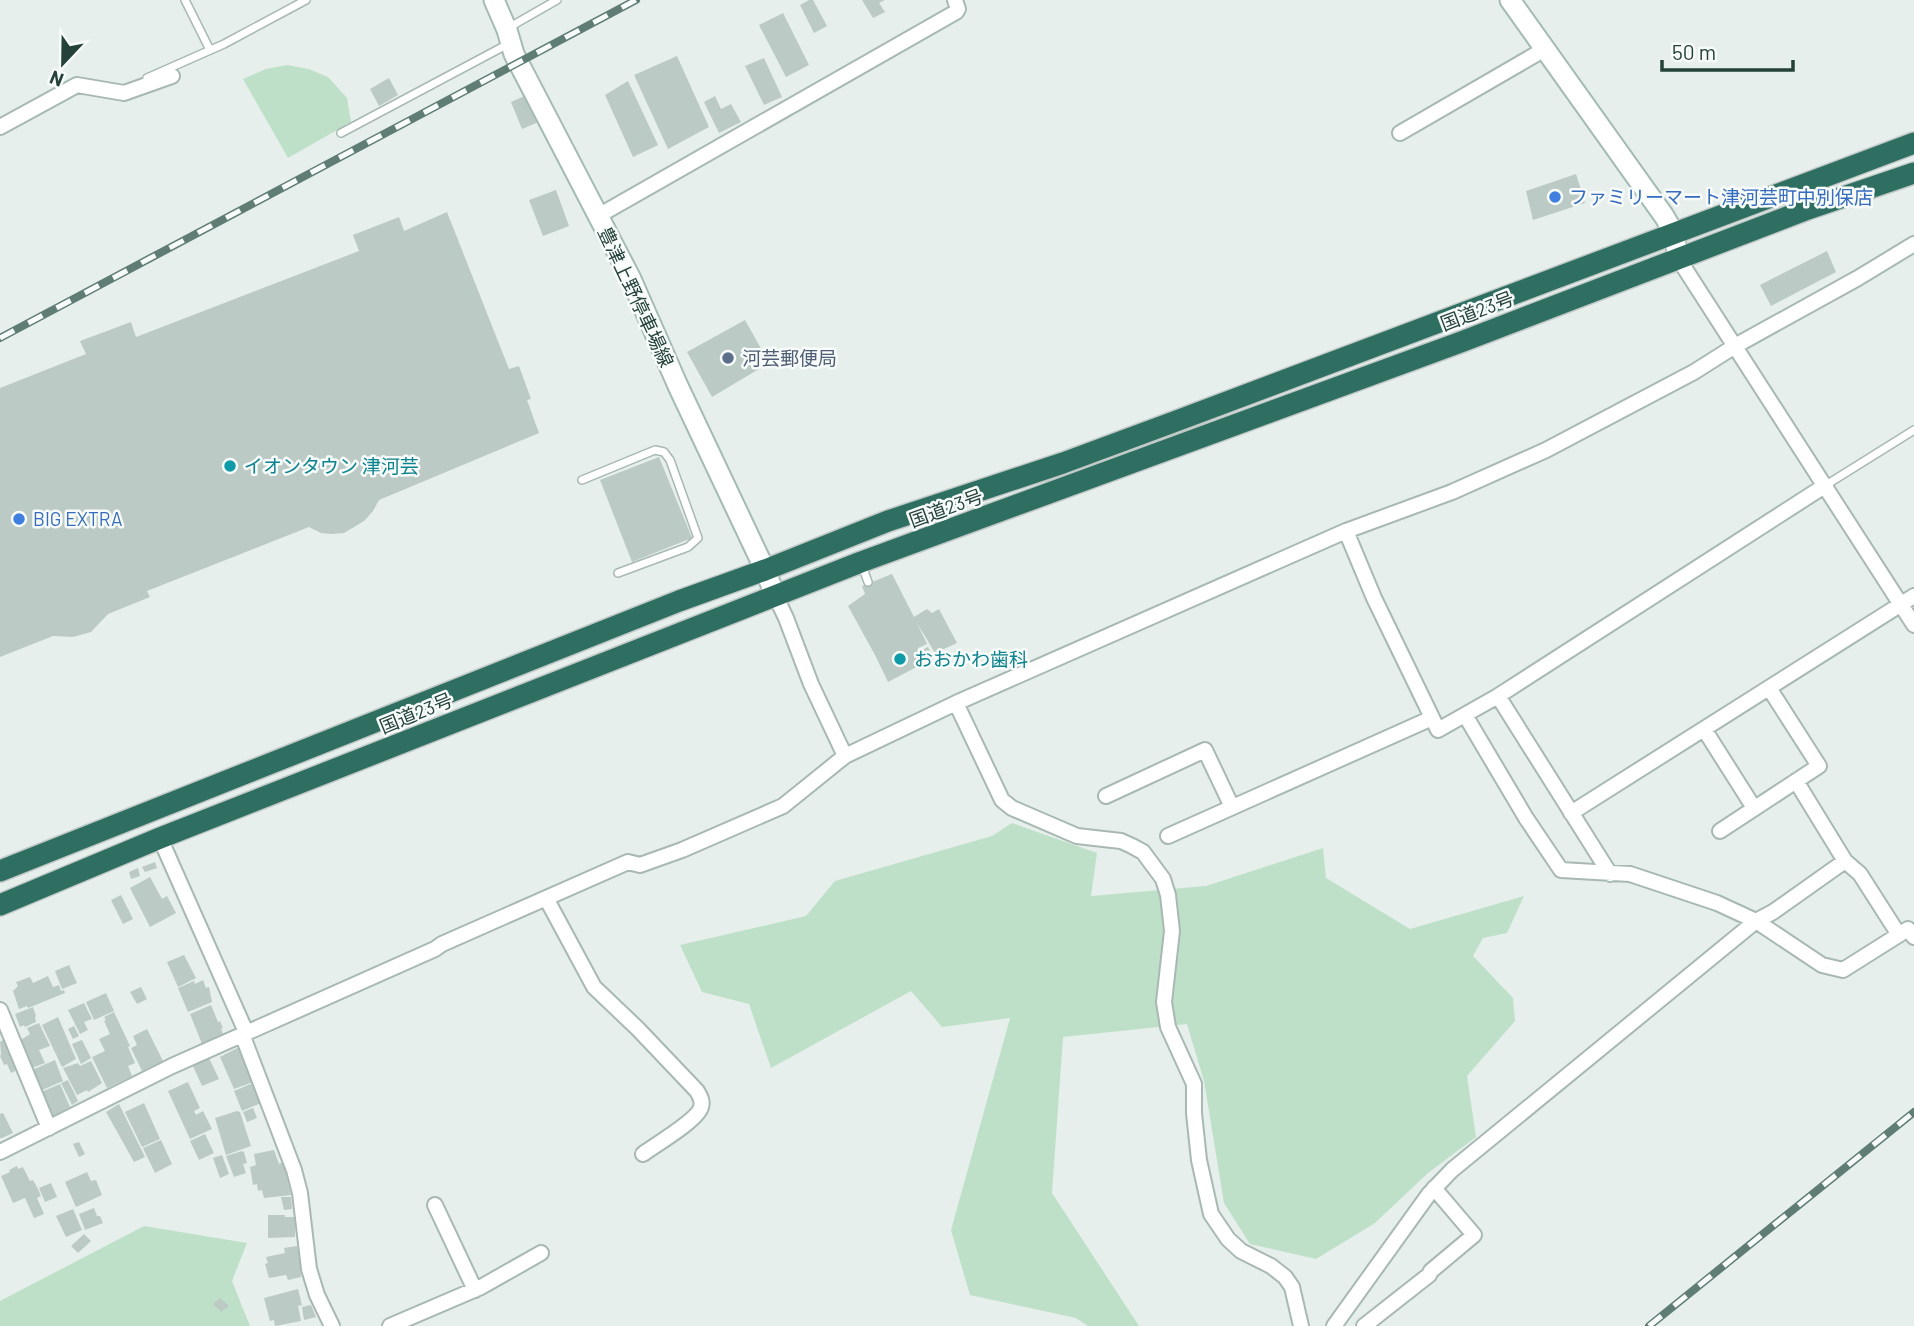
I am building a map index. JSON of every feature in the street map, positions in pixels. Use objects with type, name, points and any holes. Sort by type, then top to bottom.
[{"type":"highway","name":"国道23号","points":[[0,871],[679,601],[888,521],[1167,425],[1914,143]]},
{"type":"highway","name":"国道23号","points":[[0,905],[160,838],[775,595],[864,572],[1678,258],[1914,173]]},
{"type":"main road","name":"豊津上野停車場線","points":[[494,0],[519,62],[631,279],[775,595]]},
{"type":"main road","points":[[1510,0],[1664,216],[1674,233],[1678,258]]},
{"type":"street","points":[[598,216],[956,12],[958,9],[955,0]]},
{"type":"street","points":[[1400,133],[1545,49]]},
{"type":"street","points":[[0,127],[77,85],[124,93],[172,76]]},
{"type":"street","points":[[0,1152],[172,1066],[546,898],[628,862],[640,865],[682,850],[783,806],[845,756],[956,703],[1346,531],[1452,492],[1546,450],[1684,378],[1914,244]]},
{"type":"street","points":[[1678,258],[1914,625]]},
{"type":"street","points":[[1346,531],[1374,598],[1438,730],[1498,696],[1826,485]]},
{"type":"street","points":[[775,595],[811,684],[845,756]]},
{"type":"street","points":[[1571,813],[1914,597]]},
{"type":"street","points":[[1720,831],[1819,766],[1769,688]]},
{"type":"street","points":[[1498,696],[1610,874]]},
{"type":"street","points":[[956,703],[1002,800],[1012,808],[1077,836],[1121,841],[1132,846],[1143,852],[1163,879],[1168,895],[1172,931],[1164,1002],[1168,1027],[1194,1084],[1199,1160],[1211,1213],[1217,1226],[1241,1251],[1271,1266],[1285,1277],[1292,1287],[1301,1326]]},
{"type":"street","points":[[1465,715],[1560,870],[1630,874],[1717,902],[1756,921],[1822,965],[1843,970],[1908,929],[1914,937]]},
{"type":"street","points":[[1168,836],[1432,718]]},
{"type":"street","points":[[1704,729],[1754,808]]},
{"type":"street","points":[[1106,796],[1205,750],[1232,807]]},
{"type":"street","points":[[1796,781],[1845,861],[1860,874],[1899,934]]},
{"type":"street","points":[[160,838],[244,1033],[294,1170],[310,1269],[317,1295],[332,1326]]},
{"type":"street","points":[[1335,1326],[1434,1188],[1452,1170],[1756,921],[1845,861]]},
{"type":"street","points":[[546,898],[594,987],[638,1029],[701,1098],[701,1110],[693,1118],[643,1154]]},
{"type":"street","points":[[0,1010],[49,1128]]},
{"type":"street","points":[[1364,1326],[1429,1275],[1474,1235],[1434,1188]]},
{"type":"street","points":[[435,1205],[475,1290]]},
{"type":"street","points":[[390,1326],[475,1290],[541,1253]]},
{"type":"lane","points":[[185,0],[209,50]]},
{"type":"lane","points":[[124,93],[149,77],[209,50],[306,0]]},
{"type":"lane","points":[[341,133],[509,36],[515,24],[557,0]]},
{"type":"lane","points":[[1826,485],[1914,430]]},
{"type":"lane","points":[[582,480],[655,450],[664,452],[670,460],[698,538],[688,547],[618,573]]},
{"type":"green space","points":[[287,65],[309,69],[328,77],[347,98],[351,122],[288,158],[243,79],[266,69]]},
{"type":"green space","points":[[1012,823],[1097,853],[1091,896],[1206,886],[1323,848],[1326,878],[1410,929],[1524,896],[1507,933],[1483,938],[1473,956],[1513,998],[1515,1021],[1467,1076],[1476,1137],[1428,1173],[1375,1223],[1316,1259],[1250,1244],[1224,1203],[1204,1081],[1187,1024],[1063,1037],[1052,1193],[1139,1326],[1088,1326],[1076,1318],[970,1295],[951,1230],[1010,1018],[942,1027],[911,991],[771,1068],[749,1004],[702,992],[680,945],[806,916],[835,881],[992,836]]},
{"type":"green space","points":[[144,1226],[247,1243],[232,1281],[250,1326],[0,1326],[0,1301]]},
{"type":"building","points":[[813,0],[827,26],[814,33],[800,5]]},
{"type":"building","points":[[862,0],[885,0],[879,3],[885,12],[873,18]]},
{"type":"building","points":[[783,13],[809,65],[786,77],[759,25]]},
{"type":"building","points":[[677,56],[709,127],[668,149],[634,75]]},
{"type":"building","points":[[764,58],[782,97],[764,105],[745,66]]},
{"type":"building","points":[[389,78],[398,95],[379,106],[370,89]]},
{"type":"building","points":[[628,81],[658,145],[633,157],[605,95]]},
{"type":"building","points":[[529,94],[541,121],[522,129],[511,102]]},
{"type":"building","points":[[715,96],[721,109],[731,104],[741,122],[719,133],[704,102]]},
{"type":"building","name":"ファミリーマート津河芸町中別保店","points":[[1576,174],[1585,203],[1533,220],[1526,191]]},
{"type":"building","points":[[556,190],[569,226],[543,236],[529,200]]},
{"type":"building","name":"イオンタウン 津河芸","points":[[447,212],[509,369],[519,366],[539,433],[379,500],[364,521],[344,533],[321,533],[309,527],[147,591],[150,597],[108,614],[91,632],[73,637],[53,636],[0,657],[0,388],[86,354],[80,341],[131,322],[136,337],[359,251],[353,235],[399,217],[404,231]]},
{"type":"building","points":[[1827,251],[1836,272],[1771,306],[1760,285]]},
{"type":"building","name":"河芸郵便局","points":[[745,320],[769,363],[712,397],[687,352]]},
{"type":"building","points":[[659,457],[692,538],[632,562],[600,480]]},
{"type":"building","points":[[892,574],[914,617],[927,609],[932,613],[939,609],[957,643],[935,653],[917,623],[927,644],[918,648],[926,662],[888,682],[848,606],[865,594],[862,586]]},
{"type":"building","points":[[928,647],[933,658],[927,661],[922,650]]},
{"type":"building","points":[[155,862],[157,868],[145,872],[142,867]]},
{"type":"building","points":[[138,868],[140,876],[131,879],[129,872]]},
{"type":"building","points":[[150,877],[162,899],[167,896],[176,913],[150,927],[130,888]]},
{"type":"building","points":[[121,895],[133,919],[123,924],[111,900]]},
{"type":"building","points":[[184,955],[196,978],[178,987],[167,962]]},
{"type":"building","points":[[69,965],[77,983],[62,989],[55,971]]},
{"type":"building","points":[[48,976],[53,987],[59,985],[65,993],[19,1009],[13,991],[18,986],[16,982],[30,977],[33,983]]},
{"type":"building","points":[[203,980],[206,988],[209,987],[212,1002],[188,1012],[178,988]]},
{"type":"building","points":[[141,987],[147,999],[137,1004],[130,992]]},
{"type":"building","points":[[106,993],[114,1011],[94,1020],[86,1002]]},
{"type":"building","points":[[84,1003],[92,1019],[84,1022],[88,1030],[80,1034],[68,1010]]},
{"type":"building","points":[[211,1005],[223,1028],[223,1034],[202,1044],[190,1014]]},
{"type":"building","points":[[33,1007],[36,1022],[20,1027],[15,1014]]},
{"type":"building","points":[[114,1012],[135,1063],[128,1066],[132,1076],[107,1088],[92,1057],[105,1051],[99,1039],[110,1034],[104,1017]]},
{"type":"building","points":[[58,1017],[76,1059],[62,1067],[42,1025]]},
{"type":"building","points":[[39,1023],[50,1046],[39,1050],[45,1063],[29,1069],[18,1042],[30,1034],[27,1028]]},
{"type":"building","points":[[74,1026],[79,1036],[73,1039],[68,1029]]},
{"type":"building","points":[[147,1029],[163,1061],[142,1071],[131,1048],[137,1045],[133,1036]]},
{"type":"building","points":[[5,1039],[19,1069],[11,1073],[0,1056],[0,1042]]},
{"type":"building","points":[[82,1040],[91,1058],[81,1064],[72,1044]]},
{"type":"building","points":[[239,1047],[253,1082],[234,1089],[220,1057]]},
{"type":"building","points":[[209,1058],[219,1079],[202,1086],[193,1066]]},
{"type":"building","points":[[55,1060],[63,1081],[40,1091],[32,1070]]},
{"type":"building","points":[[91,1061],[102,1083],[77,1095],[63,1068],[78,1063],[80,1066]]},
{"type":"building","points":[[68,1080],[78,1101],[72,1105],[61,1083]]},
{"type":"building","points":[[188,1082],[200,1108],[194,1111],[196,1115],[203,1111],[212,1129],[190,1139],[168,1091]]},
{"type":"building","points":[[253,1083],[261,1103],[242,1111],[234,1091]]},
{"type":"building","points":[[60,1084],[70,1107],[49,1118],[39,1093]]},
{"type":"building","points":[[144,1103],[160,1139],[142,1147],[125,1112]]},
{"type":"building","points":[[119,1104],[145,1157],[134,1162],[106,1112]]},
{"type":"building","points":[[253,1108],[257,1118],[247,1122],[243,1112]]},
{"type":"building","points":[[240,1112],[251,1146],[226,1155],[215,1118]]},
{"type":"building","points":[[3,1113],[13,1133],[0,1138],[0,1114]]},
{"type":"building","points":[[205,1134],[214,1153],[199,1160],[190,1141]]},
{"type":"building","points":[[161,1140],[172,1164],[155,1173],[143,1148]]},
{"type":"building","points":[[79,1142],[85,1154],[79,1157],[73,1144]]},
{"type":"building","points":[[274,1150],[279,1164],[283,1162],[291,1195],[264,1198],[262,1190],[258,1191],[257,1184],[253,1185],[250,1167],[256,1165],[254,1154]]},
{"type":"building","points":[[242,1151],[247,1163],[243,1164],[246,1173],[234,1177],[226,1156]]},
{"type":"building","points":[[222,1155],[229,1174],[220,1178],[213,1158]]},
{"type":"building","points":[[17,1166],[18,1169],[23,1167],[30,1181],[33,1180],[41,1196],[37,1198],[44,1214],[34,1218],[25,1198],[13,1203],[1,1176]]},
{"type":"building","points":[[87,1172],[91,1181],[96,1180],[102,1195],[76,1207],[65,1182]]},
{"type":"building","points":[[51,1183],[57,1197],[45,1202],[39,1188]]},
{"type":"building","points":[[281,1197],[291,1197],[292,1209],[284,1210]]},
{"type":"building","points":[[94,1208],[103,1223],[85,1230],[79,1214]]},
{"type":"building","points":[[73,1209],[82,1230],[66,1237],[56,1216]]},
{"type":"building","points":[[268,1215],[295,1217],[295,1237],[268,1238]]},
{"type":"building","points":[[84,1234],[91,1241],[78,1253],[71,1246]]},
{"type":"building","points":[[297,1246],[301,1277],[288,1280],[286,1275],[269,1278],[266,1257],[285,1253],[284,1248]]},
{"type":"building","points":[[298,1289],[302,1305],[298,1306],[301,1321],[275,1326],[274,1320],[270,1321],[264,1298]]},
{"type":"building","points":[[220,1298],[229,1306],[221,1312],[213,1304]]},
{"type":"building","points":[[311,1305],[316,1317],[304,1320],[302,1307]]},
{"type":"railway","points":[[0,338],[636,0]]},
{"type":"railway","points":[[1649,1326],[1914,1112]]},
{"type":"place","name":"ファミリーマート津河芸町中別保店","points":[[1555,197]]},
{"type":"place","name":"河芸郵便局","points":[[728,358]]},
{"type":"place","name":"イオンタウン 津河芸","points":[[230,466]]},
{"type":"place","name":"BIG EXTRA","points":[[19,519]]},
{"type":"place","name":"おおかわ歯科","points":[[900,659]]}]
